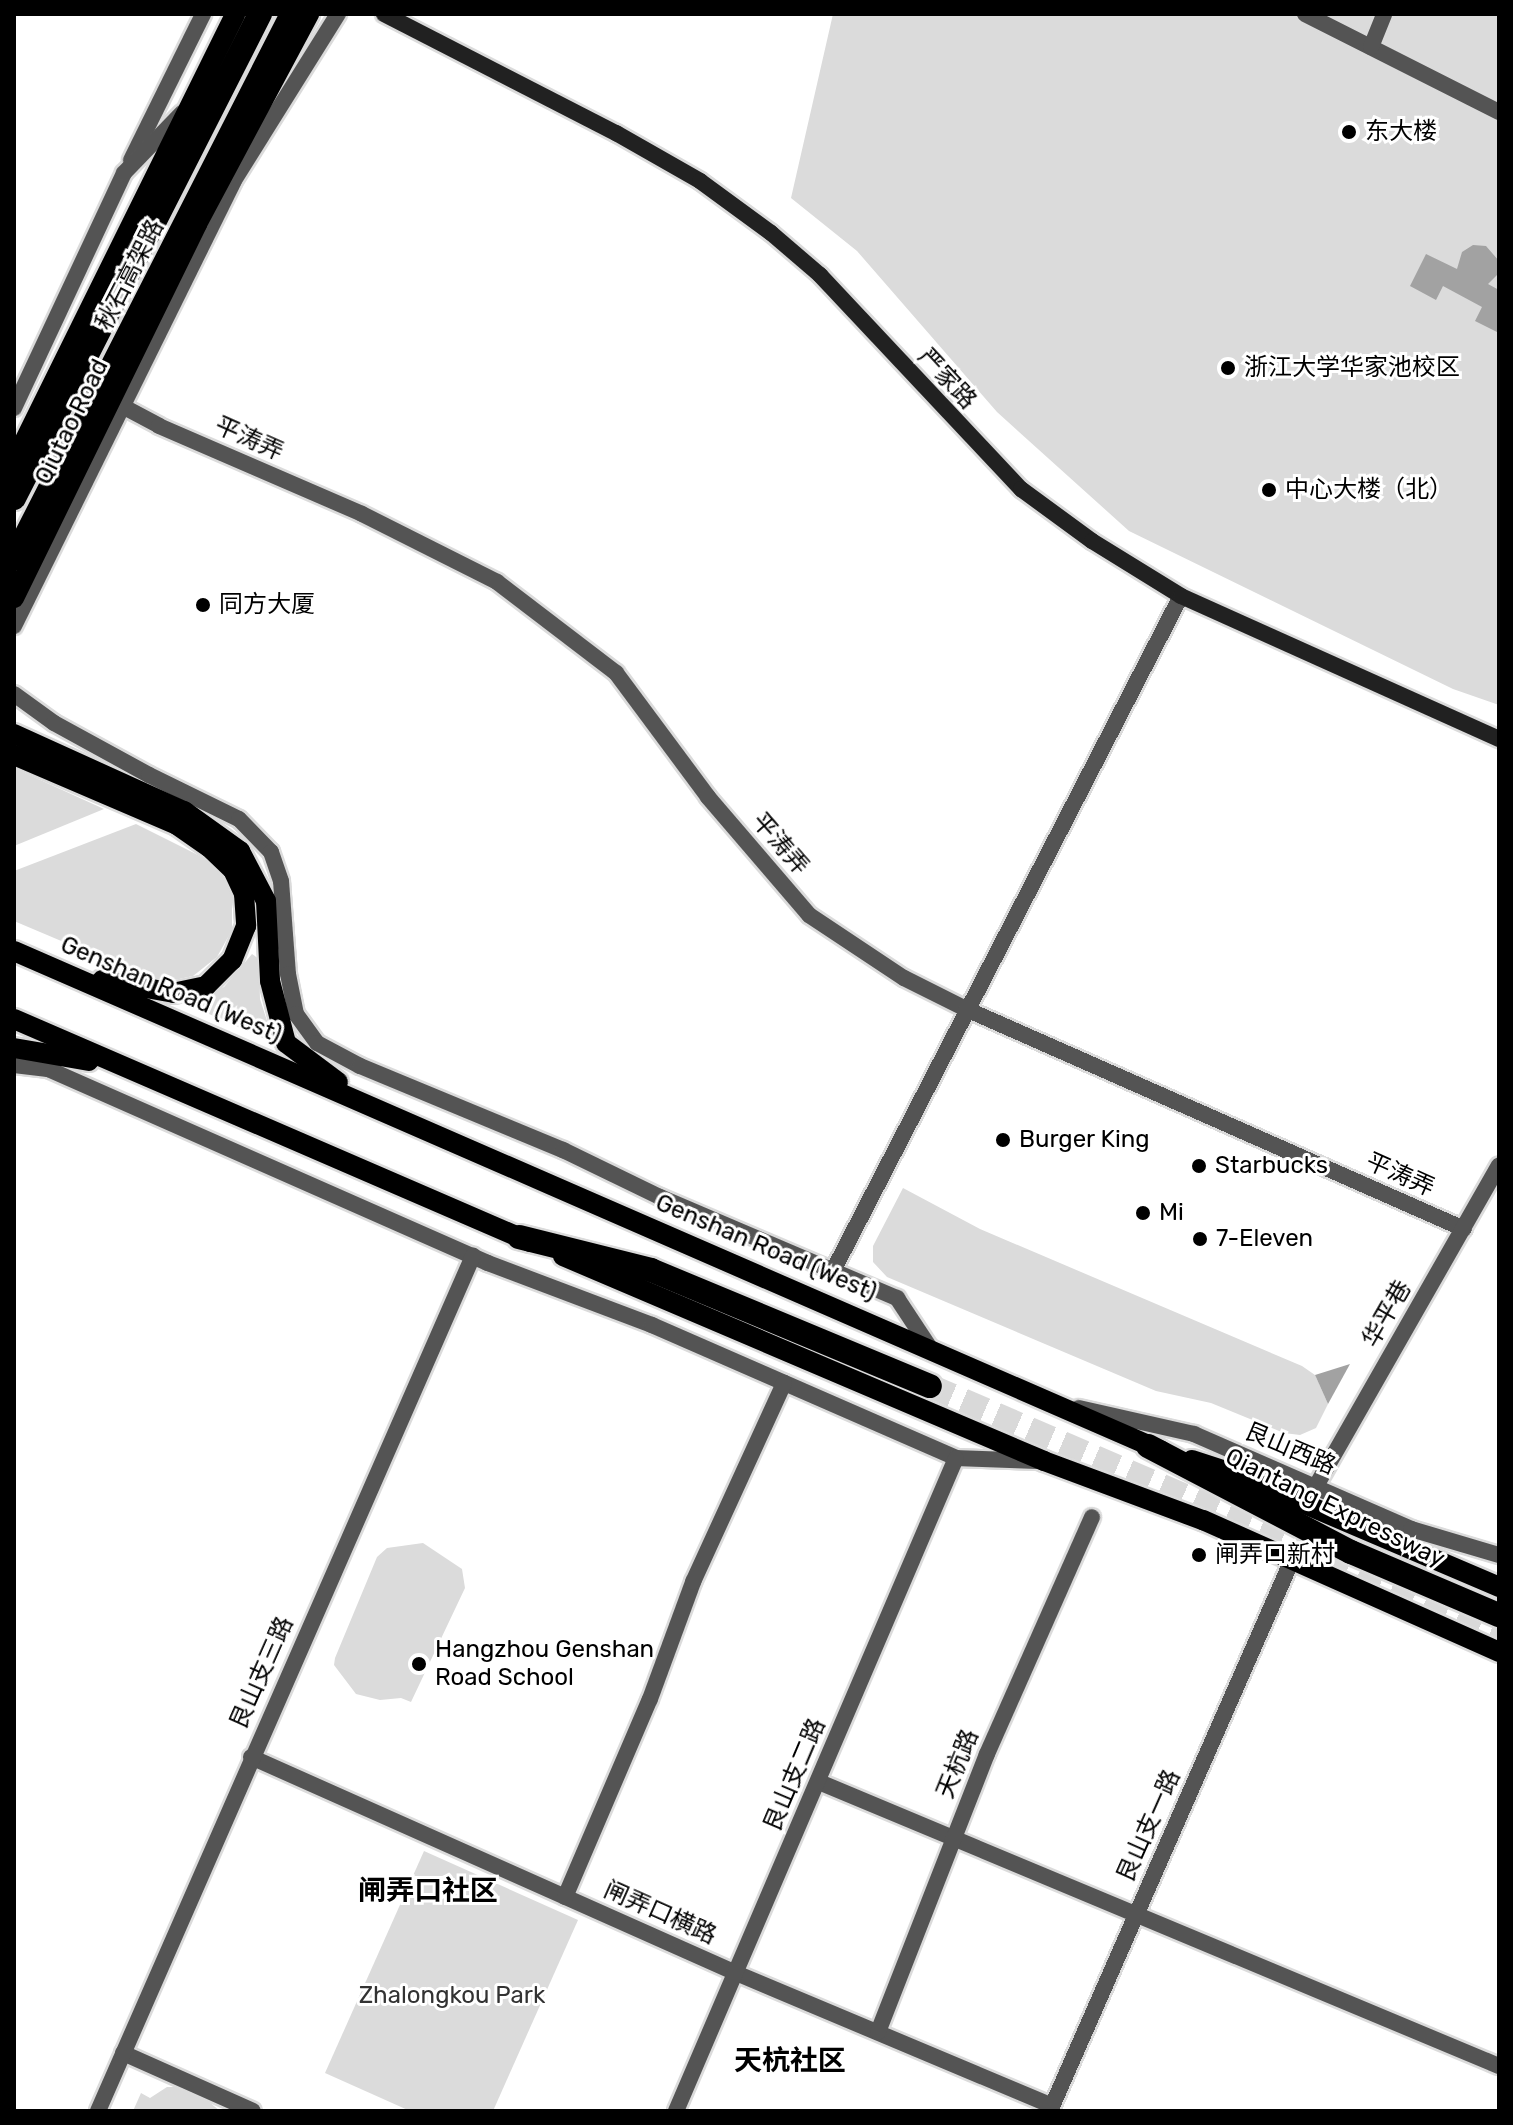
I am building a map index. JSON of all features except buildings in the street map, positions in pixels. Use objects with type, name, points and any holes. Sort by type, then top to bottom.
[{"type":"highway","name":"秋石高架路","points":[[14,498],[260,14]]},
{"type":"highway","name":"秋石高架路","points":[[14,559],[292,14]]},
{"type":"highway","points":[[519,1237],[651,1270],[930,1386]]},
{"type":"highway","name":"Qiantang Expressway","points":[[1148,1446],[1351,1552],[1499,1615]]},
{"type":"main road","name":"Qiutao Road","points":[[14,462],[235,14]]},
{"type":"main road","name":"Qiutao Road","points":[[14,598],[197,224],[309,14]]},
{"type":"main road","points":[[14,734],[184,811],[240,851],[266,901],[270,981],[286,1043],[363,1101]]},
{"type":"main road","points":[[14,755],[177,825],[209,847],[233,870],[244,894],[246,926],[232,960],[206,986],[174,993],[69,974]]},
{"type":"main road","name":"Genshan Road (West)","points":[[14,951],[1057,1403],[1148,1446],[1232,1473],[1499,1587]]},
{"type":"main road","points":[[14,1019],[1044,1461],[1203,1520],[1499,1652]]},
{"type":"main road","points":[[14,1048],[77,1058],[141,1075]]},
{"type":"main road","points":[[1416,1549],[1499,1572]]},
{"type":"street","points":[[14,408],[124,173],[203,14]]},
{"type":"street","points":[[14,626],[233,182],[338,14]]},
{"type":"street","name":"严家路","points":[[384,14],[616,133],[700,181],[771,233],[820,275],[1021,489],[1092,541],[1181,596],[1499,739]]},
{"type":"street","points":[[1305,14],[1499,112]]},
{"type":"street","points":[[1371,47],[1384,14]]},
{"type":"street","points":[[124,173],[189,107]]},
{"type":"street","name":"平涛弄","points":[[124,407],[159,426],[362,514],[497,582],[616,673],[708,797],[809,915],[904,978],[966,1009],[1464,1229]]},
{"type":"street","points":[[833,1271],[1181,596]]},
{"type":"street","points":[[14,694],[54,723],[239,819],[271,852],[281,881],[288,974],[296,1014],[317,1043],[360,1066],[563,1150],[660,1197],[897,1298],[930,1348]]},
{"type":"street","points":[[14,1065],[48,1069],[473,1256],[624,1314],[956,1458],[1044,1461]]},
{"type":"street","name":"华平巷","points":[[1316,1486],[1499,1165]]},
{"type":"street","name":"艮山支三路","points":[[98,2111],[473,1256]]},
{"type":"street","points":[[565,1897],[650,1699],[699,1567],[784,1383]]},
{"type":"street","name":"艮山西路","points":[[1057,1403],[1194,1434],[1411,1529],[1499,1555]]},
{"type":"street","name":"艮山支二路","points":[[676,2111],[956,1458]]},
{"type":"street","name":"天杭路","points":[[878,2032],[987,1754],[1092,1517]]},
{"type":"street","name":"艮山支一路","points":[[1051,2108],[1292,1560]]},
{"type":"street","name":"闸弄口横路","points":[[251,1757],[736,1973],[1051,2108]]},
{"type":"street","points":[[819,1782],[1499,2066]]},
{"type":"street","points":[[123,2053],[253,2111]]},
{"type":"green space","name":"浙江大学华家池校区","points":[[833,14],[1499,14],[1499,705],[1453,689],[1129,531],[997,412],[857,251],[791,198]]},
{"type":"green space","points":[[14,768],[104,809],[14,846]]},
{"type":"green space","points":[[136,824],[204,858],[222,875],[232,891],[232,930],[217,957],[193,976],[165,982],[14,921],[14,871]]},
{"type":"green space","points":[[252,954],[259,959],[260,999],[269,1027],[265,1039],[198,1009],[196,998],[224,987]]},
{"type":"green space","points":[[903,1188],[980,1229],[1302,1366],[1315,1375],[1328,1404],[1316,1428],[1300,1435],[1284,1433],[1211,1403],[1156,1391],[887,1277],[873,1262],[873,1246]]},
{"type":"green space","points":[[423,1543],[462,1569],[465,1588],[411,1702],[401,1698],[380,1700],[356,1694],[334,1665],[335,1658],[377,1557],[387,1548]]},
{"type":"green space","name":"Zhalongkou Park","points":[[424,1851],[578,1920],[493,2111],[410,2111],[325,2073]]},
{"type":"green space","points":[[167,2087],[181,2087],[203,2097],[220,2111],[133,2111],[141,2093],[150,2098]]},
{"type":"shaded area","points":[[1473,245],[1486,246],[1499,261],[1497,275],[1488,284],[1499,290],[1499,333],[1475,321],[1482,307],[1443,286],[1436,300],[1410,286],[1426,254],[1457,269],[1462,252]]},
{"type":"shaded area","points":[[1350,1364],[1328,1404],[1315,1375]]},
{"type":"tunnel","points":[[930,1386],[1499,1631]]},
{"type":"place","name":"东大楼","points":[[1349,132]]},
{"type":"place","name":"浙江大学华家池校区","points":[[1228,368]]},
{"type":"place","name":"中心大楼（北）","points":[[1269,490]]},
{"type":"place","name":"同方大厦","points":[[203,605]]},
{"type":"place","name":"Burger King","points":[[1003,1140]]},
{"type":"place","name":"Starbucks","points":[[1199,1166]]},
{"type":"place","name":"Mi","points":[[1143,1213]]},
{"type":"place","name":"7-Eleven","points":[[1200,1239]]},
{"type":"place","name":"闸弄口新村","points":[[1199,1555]]},
{"type":"place","name":"Hangzhou Genshan Road School","points":[[419,1664]]},
{"type":"district","name":"闸弄口社区","points":[[428,1891]]},
{"type":"district","name":"天杭社区","points":[[790,2061]]}]
